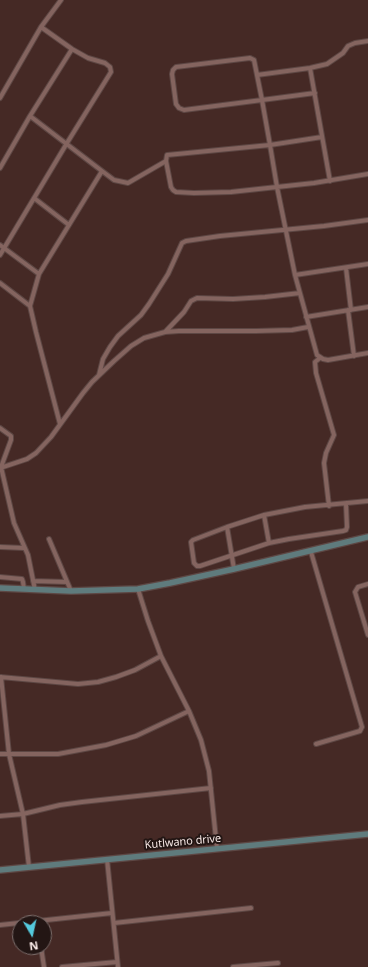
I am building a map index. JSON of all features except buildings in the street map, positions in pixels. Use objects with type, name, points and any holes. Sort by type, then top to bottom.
[{"type":"street","points":[[0,98],[41,27],[61,0]]},
{"type":"street","points":[[0,255],[111,72],[110,67],[104,63],[88,58],[72,50],[41,27]]},
{"type":"street","points":[[257,75],[310,68],[327,64],[343,53],[348,46],[355,43],[368,41]]},
{"type":"street","points":[[0,168],[30,116],[72,50]]},
{"type":"street","points":[[315,93],[262,100],[184,110],[179,108],[176,104],[172,74],[176,67],[250,58],[254,60],[262,100],[277,187],[295,275],[315,351],[323,360],[368,353]]},
{"type":"street","points":[[310,68],[330,181]]},
{"type":"street","points":[[30,116],[114,180],[128,183],[166,161]]},
{"type":"street","points":[[322,137],[270,145],[170,154],[166,156],[166,161],[171,186],[176,192],[230,192],[330,181],[368,174]]},
{"type":"street","points":[[60,424],[30,306],[39,274],[102,171]]},
{"type":"street","points":[[34,198],[69,225]]},
{"type":"street","points":[[99,376],[110,347],[118,336],[141,315],[149,304],[168,274],[182,243],[186,241],[220,236],[368,220]]},
{"type":"street","points":[[0,245],[39,274]]},
{"type":"street","points":[[295,275],[368,264]]},
{"type":"street","points":[[346,268],[354,356]]},
{"type":"street","points":[[0,283],[30,306]]},
{"type":"street","points":[[166,332],[184,312],[191,301],[197,298],[233,299],[300,293]]},
{"type":"street","points":[[306,317],[368,307]]},
{"type":"street","points":[[0,467],[27,459],[36,453],[44,445],[83,393],[114,361],[131,346],[144,338],[166,332],[198,330],[256,332],[292,330],[308,327]]},
{"type":"street","points":[[320,358],[315,362],[316,373],[334,435],[326,453],[324,463],[329,506]]},
{"type":"street","points":[[0,428],[8,433],[11,440],[0,467],[14,523],[28,555],[35,590]]},
{"type":"street","points":[[346,504],[348,528],[344,531],[269,543],[200,566],[197,566],[194,563],[191,544],[193,540],[227,527],[264,515],[305,507],[329,506],[368,501]]},
{"type":"street","points":[[264,515],[269,543]]},
{"type":"street","points":[[227,527],[234,569]]},
{"type":"street","points":[[0,588],[71,591],[138,589],[311,552],[368,537]]},
{"type":"street","points":[[49,539],[71,591]]},
{"type":"street","points":[[0,547],[24,548]]},
{"type":"street","points":[[311,552],[362,727],[360,731],[316,744]]},
{"type":"street","points":[[0,577],[22,579],[24,589]]},
{"type":"street","points":[[33,581],[67,582]]},
{"type":"street","points":[[368,584],[358,587],[355,592],[368,635]]},
{"type":"street","points":[[138,589],[148,622],[161,656],[189,711],[201,740],[212,788],[217,848]]},
{"type":"street","points":[[30,867],[23,814],[9,754],[1,677],[78,684],[98,682],[135,670],[161,656]]},
{"type":"street","points":[[0,754],[58,754],[106,745],[136,736],[189,711]]},
{"type":"street","points":[[0,816],[23,814],[60,805],[82,802],[212,788]]},
{"type":"street","name":"Kutlwano drive","points":[[0,870],[368,834]]},
{"type":"street","points":[[62,967],[118,965],[107,859]]},
{"type":"street","points":[[114,923],[251,908]]},
{"type":"street","points":[[52,920],[112,913]]},
{"type":"street","points":[[0,925],[12,924]]},
{"type":"street","points":[[42,955],[44,967]]},
{"type":"street","points":[[233,967],[278,962]]}]
